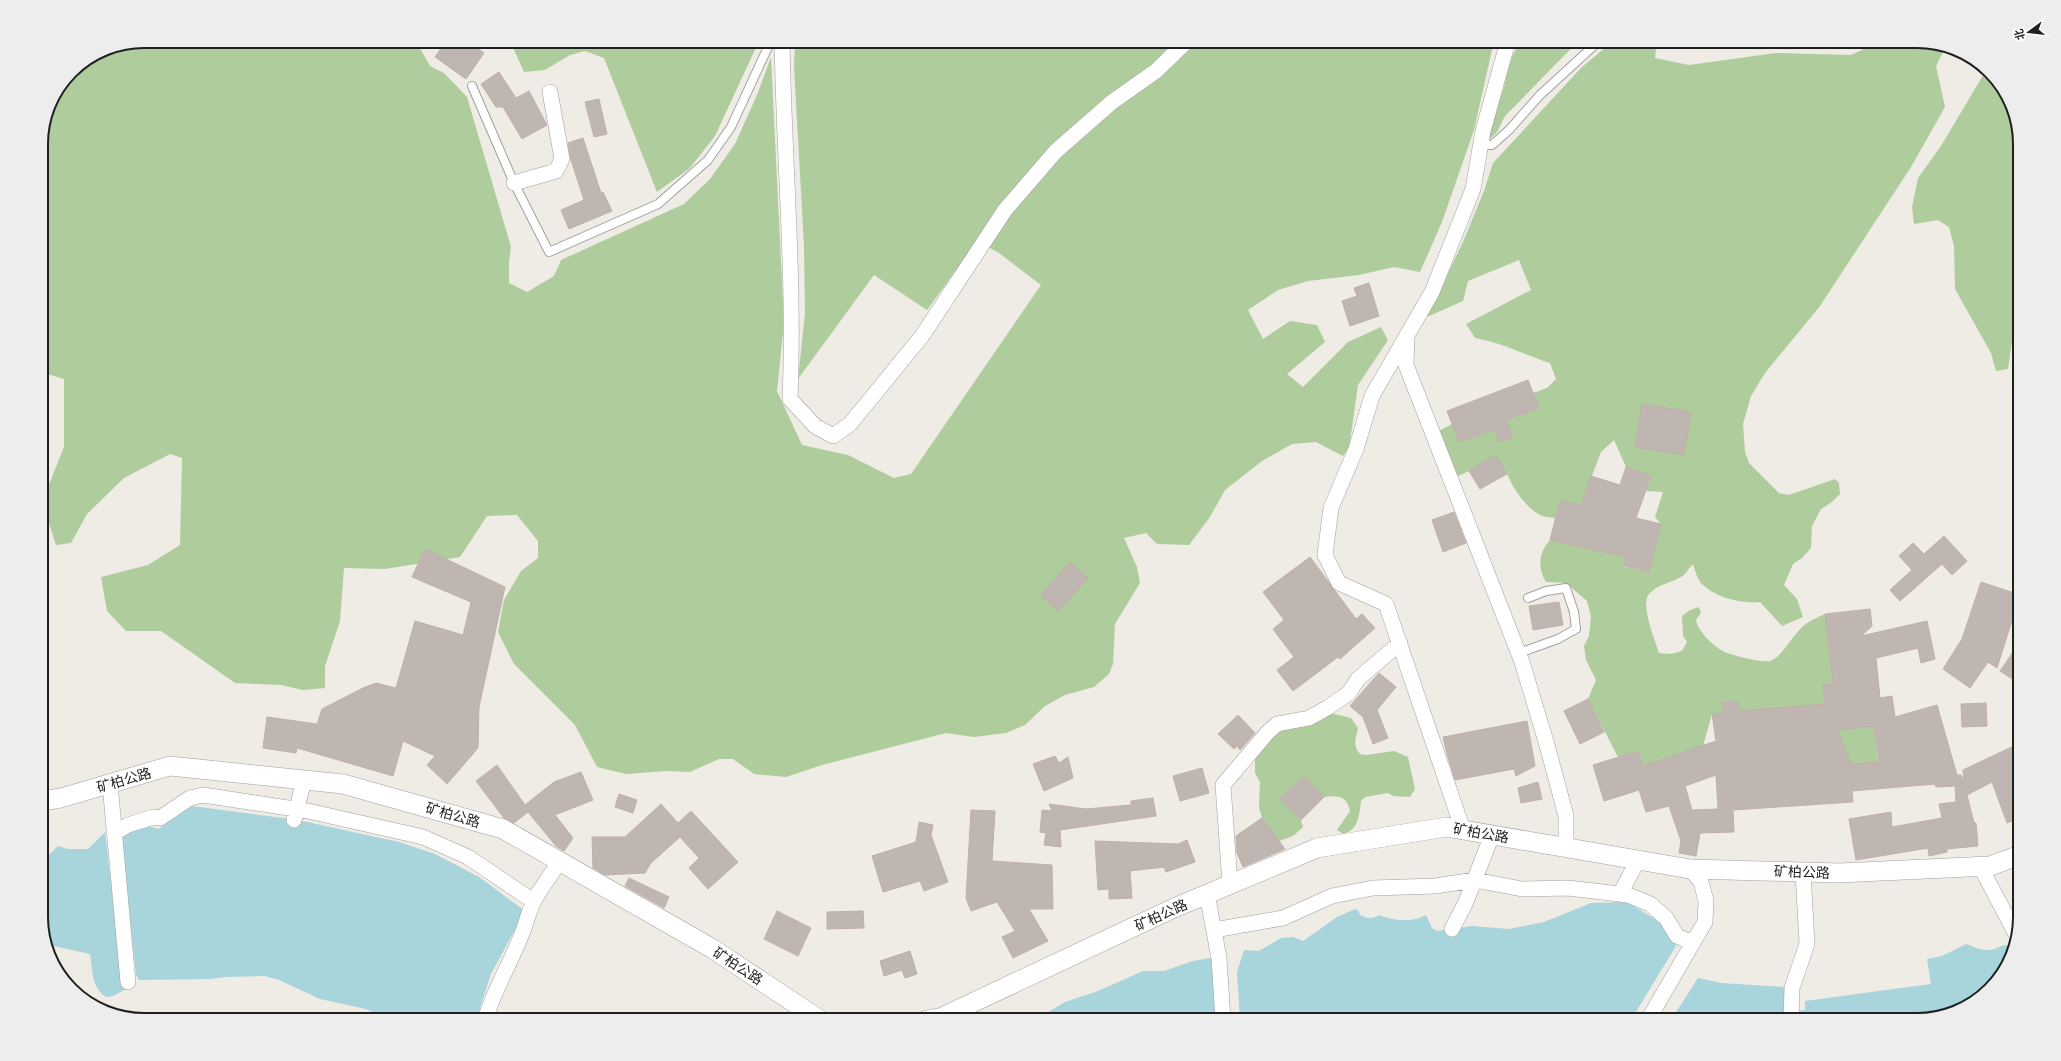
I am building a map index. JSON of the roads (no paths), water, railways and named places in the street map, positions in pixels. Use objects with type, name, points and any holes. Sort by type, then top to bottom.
[{"type":"street","points":[[782,48],[783,114],[791,243],[793,343],[790,399],[815,426],[833,436],[850,424],[922,336],[1005,210],[1056,151],[1112,102],[1156,71],[1180,48]]},
{"type":"street","points":[[1463,830],[1386,604],[1339,583],[1325,555],[1331,508],[1356,449],[1372,396],[1432,292],[1473,188],[1480,145],[1506,48]]},
{"type":"street","points":[[514,183],[556,171],[562,159],[550,92]]},
{"type":"street","points":[[1407,334],[1406,365],[1519,653],[1547,745],[1564,809],[1566,848]]},
{"type":"street","points":[[1230,884],[1223,785],[1267,733],[1277,724],[1309,718],[1327,708],[1349,692],[1358,679],[1400,644]]},
{"type":"street","name":"矿柏公路","points":[[48,800],[61,798],[170,766],[343,784],[503,829],[713,949],[809,1013]]},
{"type":"street","points":[[295,814],[304,780]]},
{"type":"street","points":[[110,784],[116,832],[128,982]]},
{"type":"street","points":[[116,832],[153,817],[160,818],[190,798],[203,795],[295,814],[422,837],[468,857],[533,901]]},
{"type":"street","name":"矿柏公路","points":[[951,1013],[1207,894],[1317,848],[1446,827],[1690,869],[1839,873],[1990,866],[2013,858]]},
{"type":"street","points":[[1452,929],[1465,904],[1492,835]]},
{"type":"street","points":[[1620,894],[1638,860]]},
{"type":"street","points":[[487,1013],[524,931],[533,901],[560,862]]},
{"type":"street","points":[[1980,866],[2012,927]]},
{"type":"street","points":[[1652,1013],[1705,922],[1706,901],[1701,882],[1690,869]]},
{"type":"street","points":[[1791,1013],[1792,988],[1807,944],[1803,872]]},
{"type":"street","points":[[1214,930],[1283,918],[1332,896],[1373,888],[1435,886],[1475,880],[1522,889],[1568,888],[1620,894],[1650,904],[1666,918],[1677,936],[1692,943]]},
{"type":"street","points":[[1207,894],[1220,958],[1223,1013]]},
{"type":"lane","points":[[472,86],[514,183],[548,252],[658,204],[708,160],[731,127],[768,48]]},
{"type":"lane","points":[[1480,145],[1492,145],[1509,130],[1540,95],[1591,48]]},
{"type":"lane","points":[[1519,653],[1558,639],[1576,629],[1574,612],[1566,588],[1546,592],[1528,598]]},
{"type":"water","points":[[192,806],[298,820],[399,842],[435,854],[479,877],[525,911],[491,974],[478,1013],[375,1013],[366,1009],[320,999],[279,980],[265,976],[225,977],[211,979],[139,980],[136,975],[121,834],[146,825],[158,829]]},
{"type":"water","points":[[105,832],[124,990],[113,996],[106,997],[101,993],[95,983],[92,973],[90,954],[52,946],[50,935],[48,923],[48,855],[58,846],[68,849],[88,849]]},
{"type":"water","points":[[1627,902],[1671,929],[1676,946],[1635,1013],[1240,1013],[1237,972],[1244,950],[1259,951],[1281,938],[1293,937],[1303,941],[1337,917],[1355,909],[1358,910],[1360,915],[1370,918],[1379,915],[1397,920],[1409,920],[1426,915],[1432,928],[1437,931],[1472,926],[1509,929],[1544,922],[1591,903]]},
{"type":"water","points":[[1966,944],[1980,949],[1989,950],[2004,945],[2008,947],[1997,970],[1980,989],[1965,1000],[1941,1010],[1916,1013],[1796,1013],[1796,1011],[1805,1010],[1805,1001],[1931,984],[1927,959],[1942,956]]},
{"type":"water","points":[[1216,957],[1220,1013],[1047,1013],[1065,1002],[1098,991],[1143,971],[1164,971],[1193,961]]},
{"type":"water","points":[[1698,978],[1721,983],[1785,987],[1785,1013],[1676,1013]]}]
